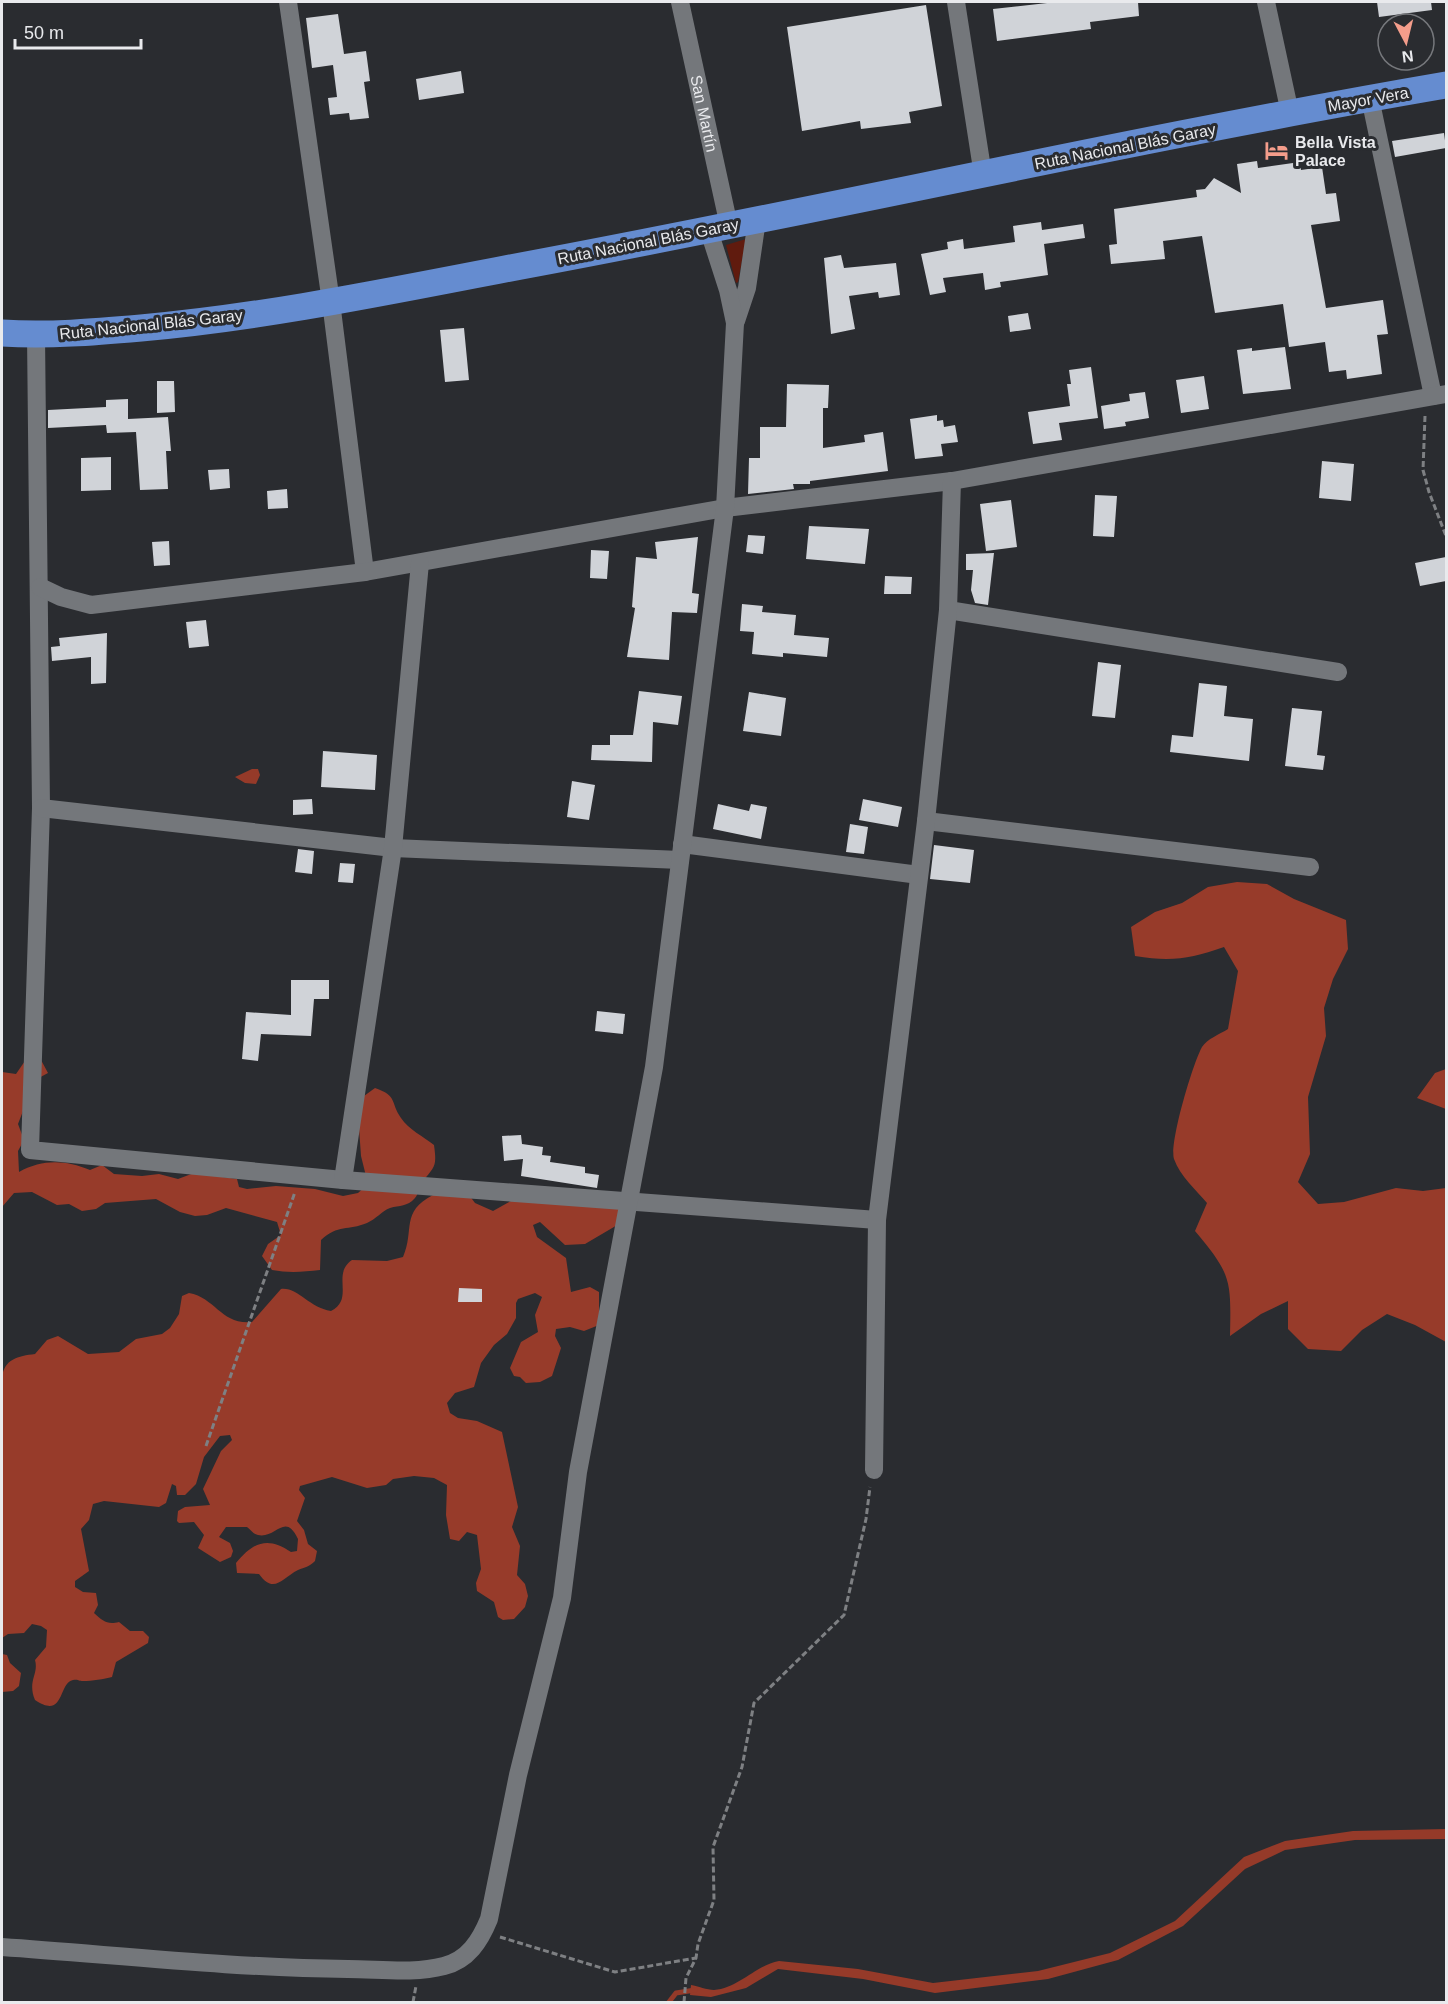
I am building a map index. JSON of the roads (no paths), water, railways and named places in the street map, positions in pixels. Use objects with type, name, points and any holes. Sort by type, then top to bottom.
[{"type":"highway","name":"Mayor Vera","points":[[1290,113],[1446,85]]},
{"type":"highway","name":"Ruta Nacional Blás Garay","points":[[2,333],[36,335],[186,324],[331,302],[719,228],[1290,113]]},
{"type":"street","points":[[288,2],[331,302],[365,572]]},
{"type":"street","name":"San Martín","points":[[680,2],[735,323]]},
{"type":"street","points":[[956,2],[983,175]]},
{"type":"street","points":[[1266,2],[1290,113]]},
{"type":"street","points":[[40,587],[62,597],[91,605],[365,572],[725,508],[952,481],[1435,396],[1370,98]]},
{"type":"street","points":[[2,1947],[314,1969],[419,1969],[444,1966],[463,1957],[480,1941],[489,1919],[518,1775],[562,1598],[578,1472],[631,1202],[654,1067],[725,508],[735,323],[747,288],[757,220]]},
{"type":"street","points":[[36,335],[41,808],[30,1150],[301,1176],[877,1220]]},
{"type":"street","points":[[874,1470],[877,1220],[926,822],[948,610],[952,481]]},
{"type":"street","points":[[343,1179],[393,848],[420,563]]},
{"type":"street","points":[[948,610],[1338,672]]},
{"type":"street","points":[[41,808],[393,848],[681,852],[919,875]]},
{"type":"street","points":[[926,822],[1310,867]]},
{"type":"waterway","points":[[669,2002],[676,1993],[695,1990]]},
{"type":"place","name":"Bella Vista Palace","points":[[1277,151]]}]
